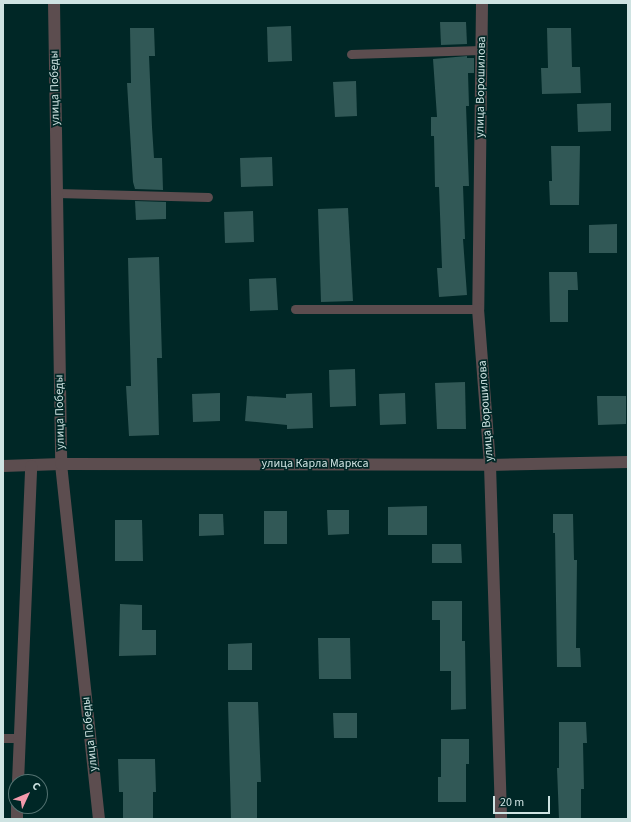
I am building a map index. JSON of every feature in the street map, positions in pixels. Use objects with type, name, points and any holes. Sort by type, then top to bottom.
[{"type":"street","name":"улица Победы","points":[[54,3],[61,464],[98,819]]},
{"type":"street","name":"улица Ворошилова","points":[[482,3],[478,309],[490,464],[501,819]]},
{"type":"street","name":"улица Карла Маркса","points":[[3,466],[61,464],[490,464],[628,462]]},
{"type":"street","points":[[18,774],[31,466]]},
{"type":"lane","points":[[351,54],[481,50]]},
{"type":"lane","points":[[57,193],[208,196]]},
{"type":"lane","points":[[295,309],[478,309]]},
{"type":"lane","points":[[3,738],[20,738]]},
{"type":"building","points":[[440,22],[466,22],[467,44],[441,45]]},
{"type":"building","points":[[291,26],[292,61],[268,62],[267,27]]},
{"type":"building","points":[[130,28],[154,28],[155,56],[149,56],[152,127],[154,158],[162,158],[163,190],[135,189],[133,182],[127,83],[131,83]]},
{"type":"building","points":[[547,28],[571,28],[572,67],[580,67],[581,93],[542,94],[541,68],[548,68]]},
{"type":"building","points":[[467,56],[467,58],[474,58],[474,73],[468,73],[469,106],[466,106],[469,186],[463,186],[465,239],[463,239],[467,295],[439,297],[437,268],[442,268],[439,187],[435,187],[434,136],[431,136],[431,117],[437,117],[433,59]]},
{"type":"building","points":[[356,81],[357,116],[335,117],[333,82]]},
{"type":"building","points":[[611,103],[611,131],[578,132],[577,104]]},
{"type":"building","points":[[551,146],[580,146],[579,205],[550,205],[549,181],[552,181]]},
{"type":"building","points":[[272,157],[273,186],[241,187],[240,158]]},
{"type":"building","points":[[135,201],[166,202],[166,219],[136,220]]},
{"type":"building","points":[[348,208],[353,301],[321,302],[318,209]]},
{"type":"building","points":[[253,211],[254,242],[225,243],[224,212]]},
{"type":"building","points":[[617,224],[617,253],[589,253],[589,225]]},
{"type":"building","points":[[159,257],[162,358],[157,358],[159,435],[129,436],[126,386],[131,386],[128,258]]},
{"type":"building","points":[[549,272],[577,272],[578,290],[568,290],[568,322],[550,322]]},
{"type":"building","points":[[276,278],[278,310],[250,311],[249,279]]},
{"type":"building","points":[[355,369],[356,406],[330,407],[329,370]]},
{"type":"building","points":[[465,382],[466,429],[437,429],[435,383]]},
{"type":"building","points":[[220,393],[220,421],[193,422],[192,394]]},
{"type":"building","points":[[312,393],[313,428],[287,429],[287,425],[245,421],[247,396],[286,398],[286,394]]},
{"type":"building","points":[[405,393],[406,424],[380,425],[379,394]]},
{"type":"building","points":[[597,396],[626,396],[626,424],[598,425]]},
{"type":"building","points":[[427,506],[427,535],[388,535],[388,507]]},
{"type":"building","points":[[327,510],[349,510],[349,534],[328,535]]},
{"type":"building","points":[[264,511],[287,511],[287,544],[264,544]]},
{"type":"building","points":[[199,514],[223,514],[224,535],[199,536]]},
{"type":"building","points":[[553,514],[573,514],[574,560],[577,560],[576,648],[580,648],[581,667],[557,667],[555,533],[553,533]]},
{"type":"building","points":[[115,520],[142,520],[143,561],[115,561]]},
{"type":"building","points":[[432,544],[461,544],[462,563],[432,563]]},
{"type":"building","points":[[432,601],[462,601],[462,641],[465,641],[466,709],[451,710],[451,671],[440,671],[440,620],[432,620]]},
{"type":"building","points":[[120,604],[142,605],[142,630],[156,630],[156,655],[119,656]]},
{"type":"building","points":[[318,638],[350,638],[351,679],[319,679]]},
{"type":"building","points":[[252,643],[252,670],[228,670],[228,644]]},
{"type":"building","points":[[228,702],[258,702],[261,782],[257,782],[257,819],[231,819]]},
{"type":"building","points":[[333,713],[357,713],[357,738],[334,738]]},
{"type":"building","points":[[559,722],[586,722],[587,743],[583,743],[584,789],[581,789],[581,819],[559,819],[557,768],[559,768]]},
{"type":"building","points":[[441,739],[469,739],[469,764],[466,764],[466,802],[438,802],[438,777],[441,777]]},
{"type":"building","points":[[118,759],[155,759],[156,792],[153,792],[153,819],[123,819],[123,792],[119,792]]}]
